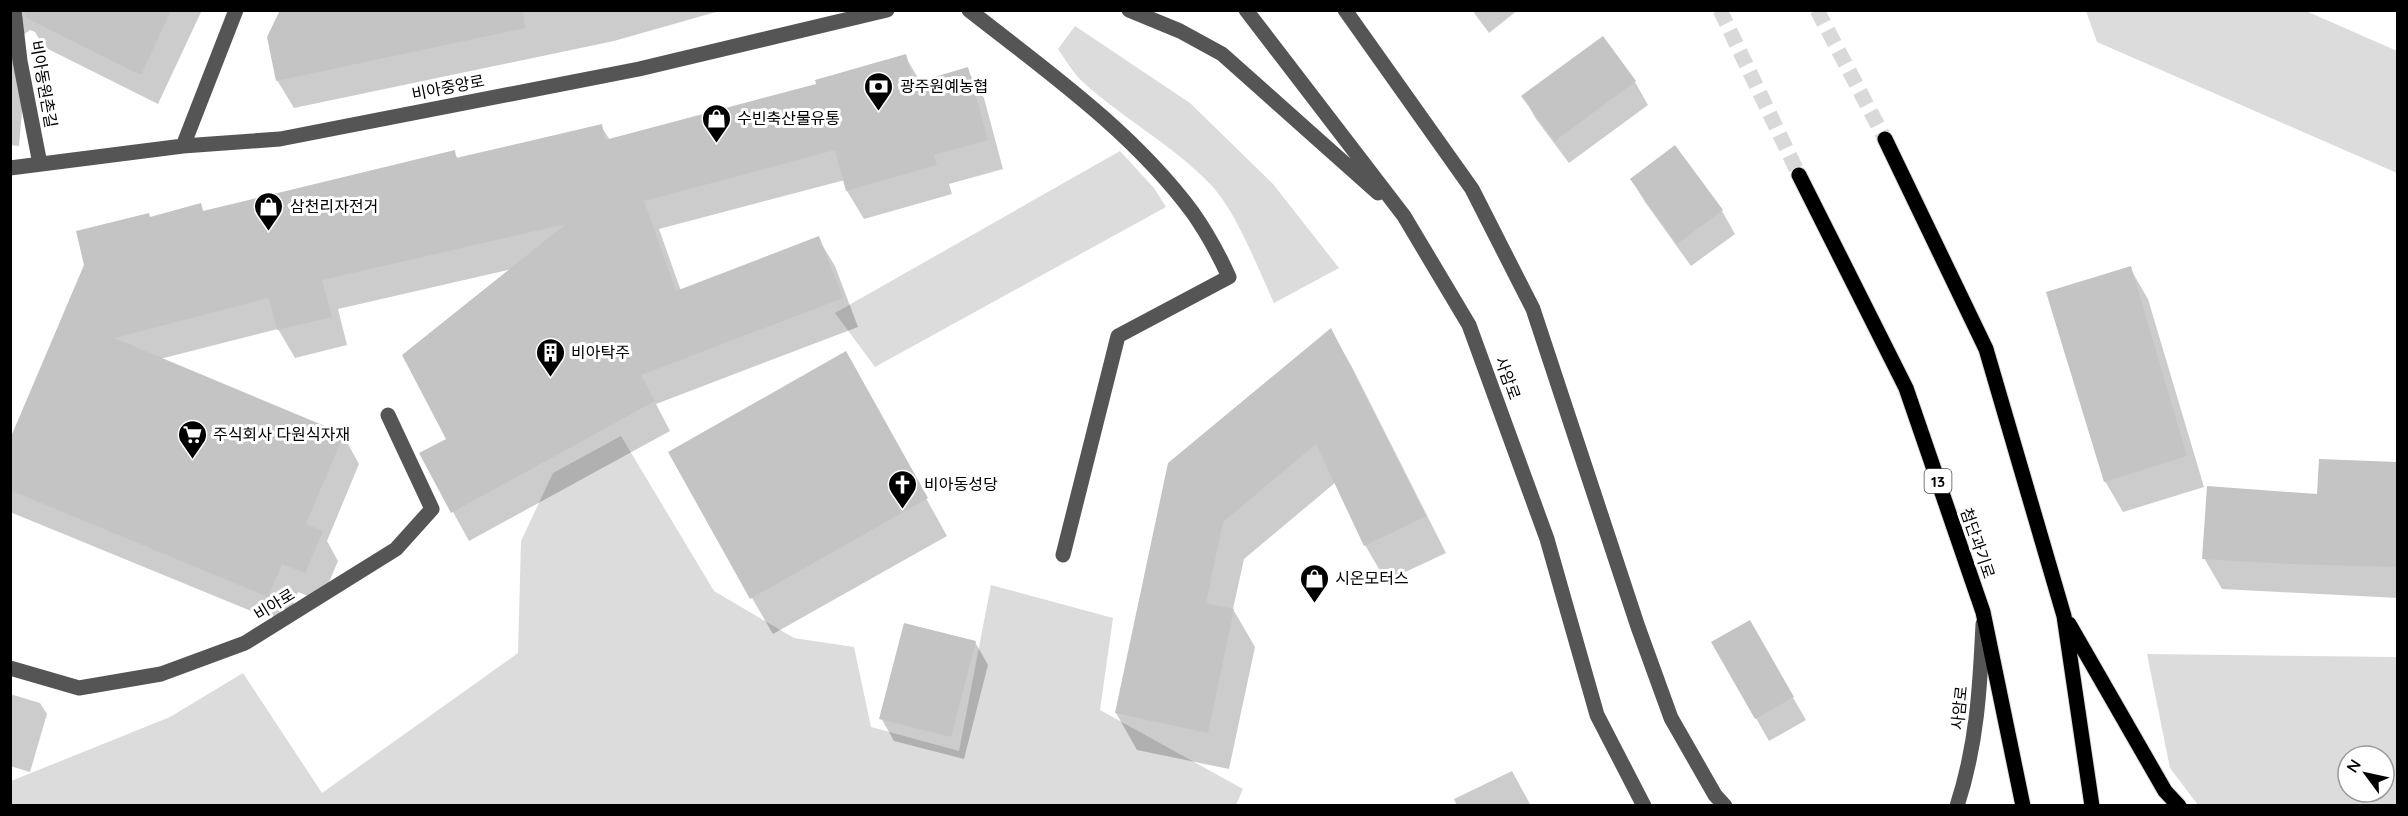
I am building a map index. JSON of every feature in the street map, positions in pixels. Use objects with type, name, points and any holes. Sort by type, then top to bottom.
[{"type":"main road","points":[[1885,140],[1986,349],[2064,616],[2092,806]]},
{"type":"main road","name":"첨단과기로","points":[[1799,175],[1906,388],[1983,612],[2023,806]]},
{"type":"main road","points":[[2064,616],[2165,790],[2179,806]]},
{"type":"street","name":"비아동원촌길","points":[[14,10],[20,61],[40,164]]},
{"type":"street","points":[[183,146],[236,10]]},
{"type":"street","name":"비아중앙로","points":[[10,168],[183,146],[280,139],[639,69],[887,10]]},
{"type":"street","points":[[969,10],[1122,134],[1162,175],[1194,214],[1230,277],[1118,336],[1063,555]]},
{"type":"street","points":[[1129,10],[1180,32],[1222,54],[1404,216]]},
{"type":"street","name":"사암로","points":[[1246,10],[1404,216],[1469,326],[1547,539],[1597,715],[1644,806]]},
{"type":"street","points":[[1345,10],[1472,189],[1533,309],[1638,627],[1671,718],[1715,795],[1725,806]]},
{"type":"street","name":"비아로","points":[[10,668],[79,688],[161,674],[245,643],[396,549],[432,509],[388,415]]},
{"type":"street","name":"사암로","points":[[1957,806],[1964,785],[1978,716],[1983,612]]},
{"type":"shaded area","points":[[2086,11],[2306,11],[2397,51],[2397,173],[2097,42]]},
{"type":"shaded area","points":[[1075,26],[1190,103],[1273,184],[1339,268],[1274,303],[1237,223],[1218,193],[1178,155],[1098,95],[1069,66],[1058,49]]},
{"type":"shaded area","points":[[1120,151],[1154,188],[1166,207],[875,367],[835,313]]},
{"type":"shaded area","points":[[621,436],[714,591],[794,638],[854,647],[871,727],[959,751],[991,585],[1113,618],[1100,710],[1243,789],[1236,805],[11,805],[11,781],[170,717],[243,673],[322,793],[518,653],[521,541],[553,473]]},
{"type":"shaded area","points":[[2147,654],[2397,657],[2397,805],[2198,805],[2170,768]]},
{"type":"building","points":[[24,10],[171,10],[141,75],[25,17]]},
{"type":"building","points":[[280,10],[523,10],[525,28],[276,81],[267,37]]},
{"type":"building","points":[[1603,36],[1636,81],[1555,141],[1521,96]]},
{"type":"building","points":[[906,54],[914,83],[968,67],[988,140],[934,155],[937,165],[846,191],[835,150],[644,201],[676,291],[819,236],[843,298],[641,375],[655,401],[451,513],[419,453],[446,439],[402,355],[566,224],[322,280],[332,317],[277,330],[269,298],[114,338],[344,434],[306,524],[323,531],[305,573],[282,564],[268,597],[10,490],[10,439],[84,265],[76,231],[149,213],[150,217],[201,203],[203,211],[455,150],[456,158],[602,124],[605,140],[816,84],[815,80]]},
{"type":"building","points":[[1675,145],[1723,210],[1677,244],[1630,179]]},
{"type":"building","points":[[2131,266],[2187,456],[2104,482],[2046,292]]},
{"type":"building","points":[[1331,328],[1426,516],[1364,546],[1316,444],[1223,522],[1206,603],[1234,609],[1208,733],[1115,713],[1168,463]]},
{"type":"building","points":[[846,351],[928,498],[750,599],[668,452]]},
{"type":"building","points":[[2319,459],[2397,462],[2397,567],[2202,559],[2207,486],[2317,494]]},
{"type":"building","points":[[1750,620],[1794,697],[1755,719],[1711,642]]},
{"type":"building","points":[[904,623],[976,641],[951,737],[879,719]]},
{"type":"tunnel","points":[[1720,10],[1799,175]]},
{"type":"tunnel","points":[[1817,10],[1885,139]]},
{"type":"place","name":"광주원예농협","points":[[879,112]]},
{"type":"place","name":"수빈축산물유통","points":[[716,144]]},
{"type":"place","name":"삼천리자전거","points":[[269,232]]},
{"type":"place","name":"비아탁주","points":[[550,378]]},
{"type":"place","name":"주식회사 다원식자재","points":[[192,460]]},
{"type":"place","name":"비아동성당","points":[[903,510]]},
{"type":"place","name":"시온모터스","points":[[1314,604]]}]
